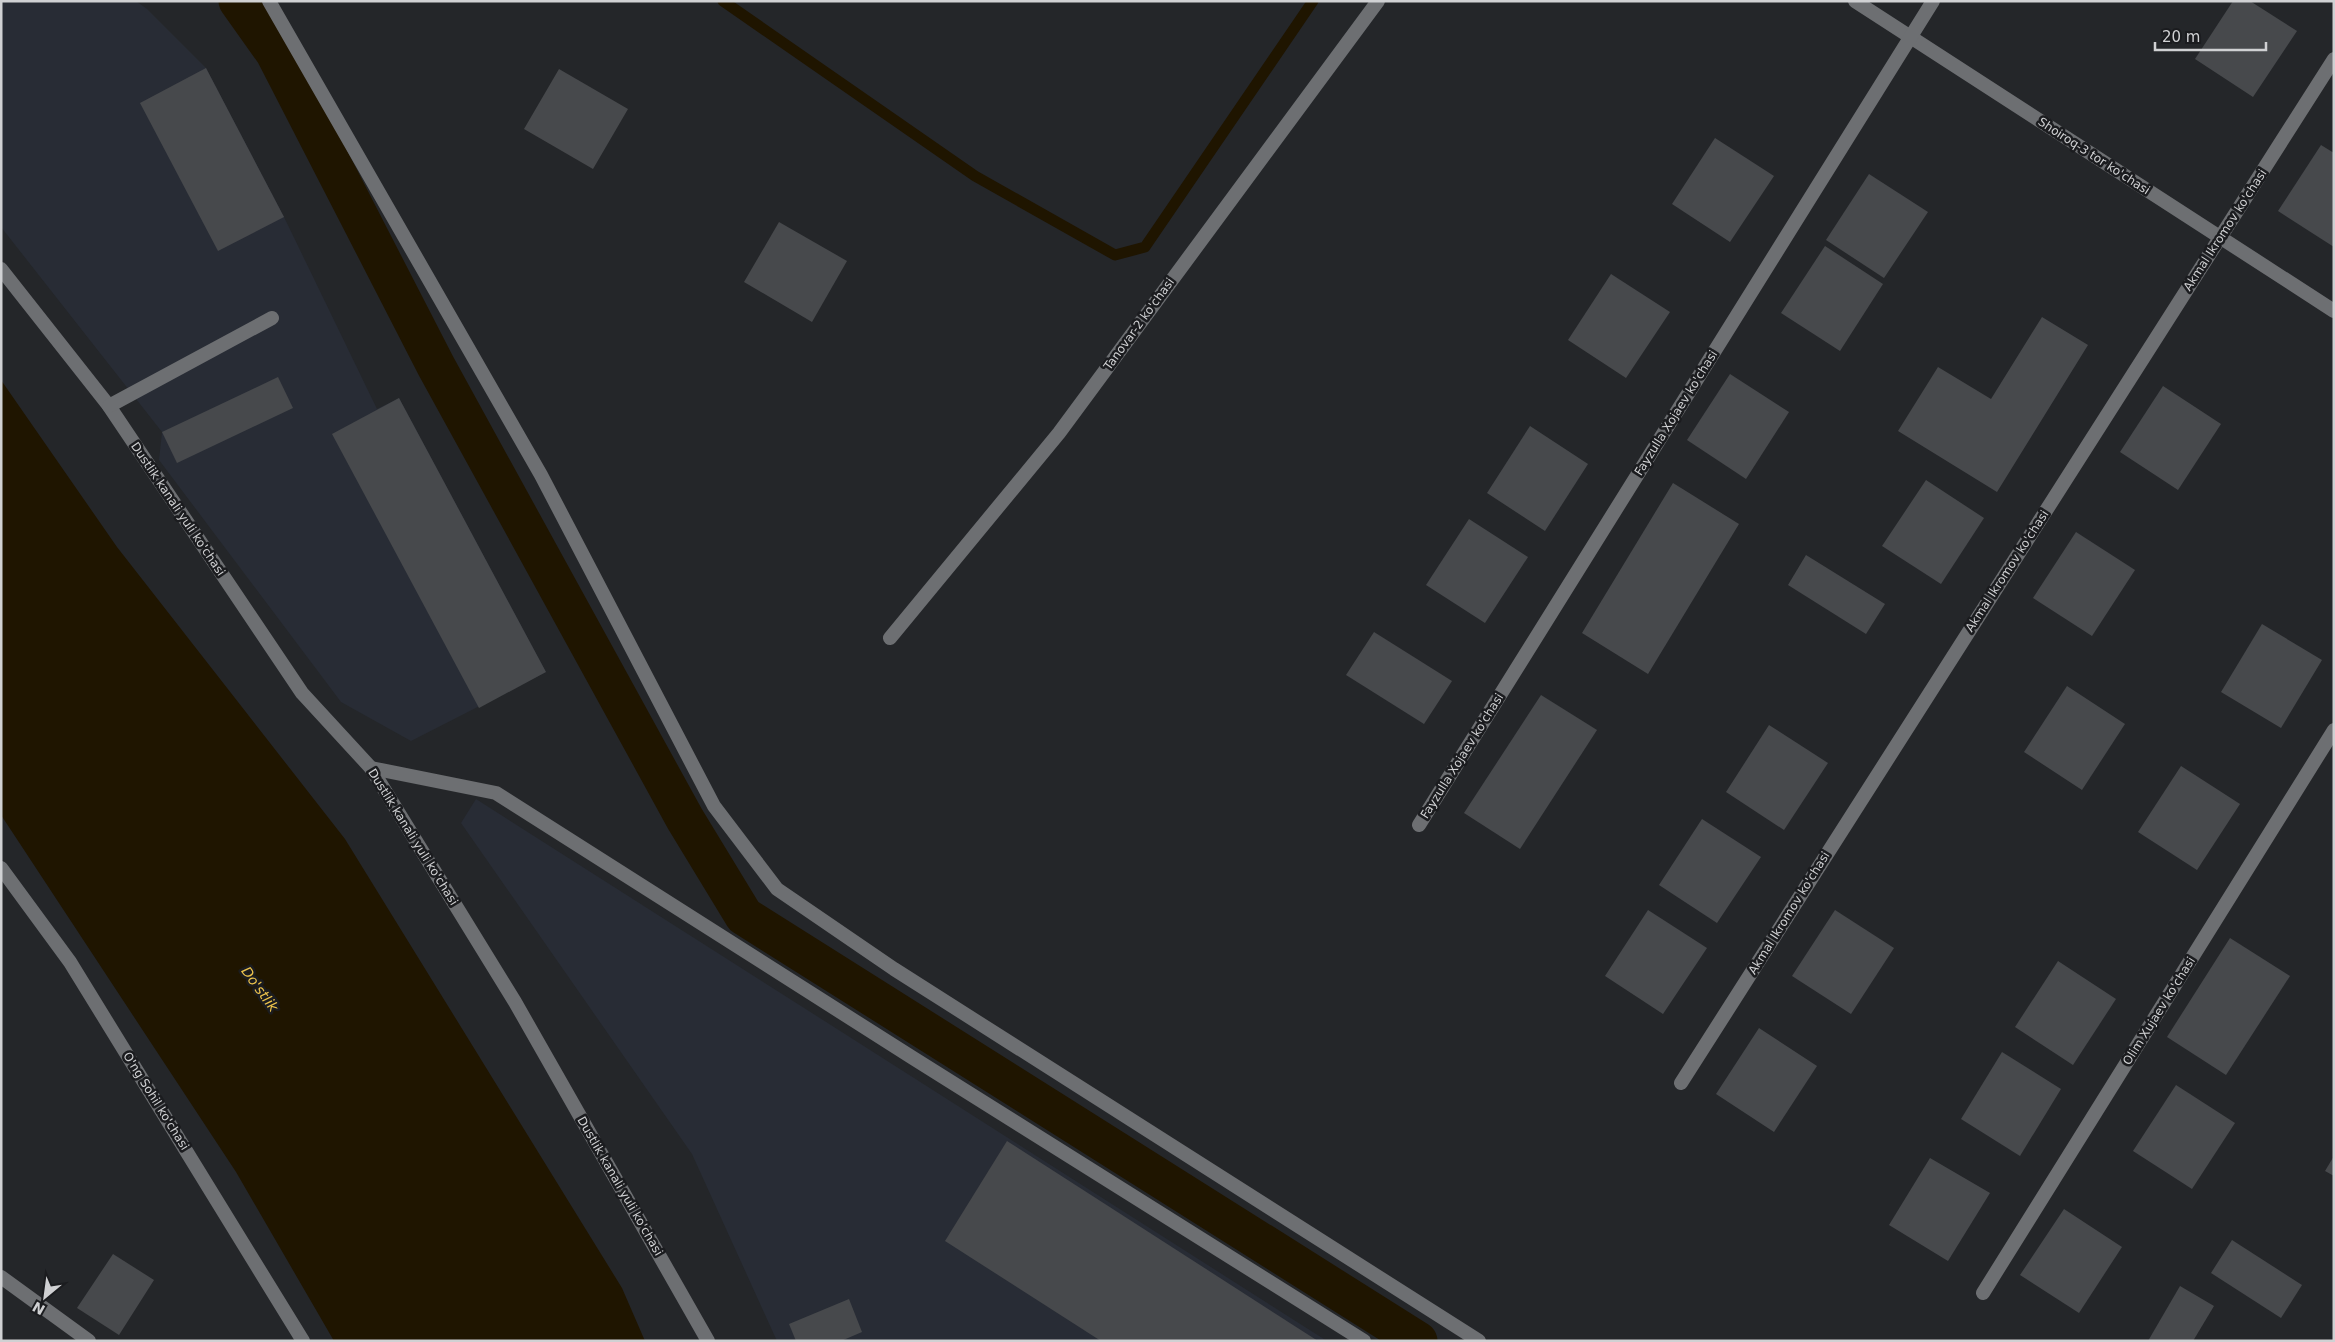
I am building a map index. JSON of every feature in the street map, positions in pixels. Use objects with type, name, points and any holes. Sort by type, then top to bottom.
[{"type":"street","points":[[269,1],[541,475],[714,806],[777,889],[894,969],[1479,1341]]},
{"type":"street","name":"Tanovar-2 ko'chasi","points":[[890,638],[1059,433],[1378,1]]},
{"type":"street","name":"Shoiroq-3 tor ko'chasi","points":[[1855,1],[2334,311]]},
{"type":"street","name":"Fayzulla Xojaev ko'chasi","points":[[1419,825],[1933,1]]},
{"type":"street","name":"Akmal Ikromov ko'chasi","points":[[1681,1083],[2334,59]]},
{"type":"street","name":"Dustlik kanali yuli ko'chasi","points":[[1,269],[109,406],[302,693],[371,768],[515,1002],[708,1341]]},
{"type":"street","points":[[109,406],[272,318]]},
{"type":"street","name":"Olim Xujaev ko'chasi","points":[[1983,1293],[2334,730]]},
{"type":"street","points":[[371,768],[496,793],[1364,1341]]},
{"type":"street","name":"O'ng Sohil ko'chasi","points":[[1,868],[70,962],[303,1341]]},
{"type":"street","points":[[1,1277],[89,1341]]},
{"type":"shaded area","points":[[1,1],[136,1],[147,9],[206,68],[284,217],[377,409],[399,398],[546,672],[411,741],[341,702],[159,460],[162,432],[1,227]]},
{"type":"shaded area","points":[[476,799],[1327,1341],[777,1341],[692,1154],[461,823]]},
{"type":"water","name":"Do'stlik","points":[[1,380],[117,547],[345,839],[622,1288],[645,1341],[334,1341],[236,1172],[1,815]]},
{"type":"building","points":[[2233,1],[2250,1],[2297,31],[2253,97],[2195,59]]},
{"type":"building","points":[[206,68],[284,217],[218,251],[140,103]]},
{"type":"building","points":[[559,69],[628,109],[593,169],[524,129]]},
{"type":"building","points":[[1715,138],[1774,176],[1730,242],[1672,204]]},
{"type":"building","points":[[2321,145],[2334,153],[2334,247],[2278,211]]},
{"type":"building","points":[[1869,174],[1928,212],[1884,278],[1826,240]]},
{"type":"building","points":[[779,222],[847,261],[812,322],[744,282]]},
{"type":"building","points":[[1825,246],[1883,284],[1840,351],[1781,313]]},
{"type":"building","points":[[1611,274],[1670,312],[1626,378],[1568,340]]},
{"type":"building","points":[[2042,317],[2088,345],[1997,492],[1898,431],[1938,367],[1991,399]]},
{"type":"building","points":[[1730,374],[1789,412],[1746,479],[1687,440]]},
{"type":"building","points":[[278,377],[293,408],[177,463],[162,432]]},
{"type":"building","points":[[2163,386],[2221,424],[2178,490],[2120,452]]},
{"type":"building","points":[[399,398],[546,672],[479,708],[332,434]]},
{"type":"building","points":[[1530,426],[1588,464],[1545,531],[1487,493]]},
{"type":"building","points":[[1926,480],[1984,518],[1941,584],[1882,546]]},
{"type":"building","points":[[1673,483],[1739,524],[1648,674],[1582,633]]},
{"type":"building","points":[[1469,519],[1528,557],[1485,623],[1426,585]]},
{"type":"building","points":[[2076,532],[2135,570],[2092,636],[2033,598]]},
{"type":"building","points":[[1806,555],[1885,604],[1866,634],[1788,585]]},
{"type":"building","points":[[2262,624],[2322,660],[2281,728],[2221,692]]},
{"type":"building","points":[[1374,632],[1452,681],[1424,724],[1346,675]]},
{"type":"building","points":[[2067,686],[2125,724],[2082,790],[2024,752]]},
{"type":"building","points":[[1541,695],[1597,730],[1520,849],[1464,813]]},
{"type":"building","points":[[1769,725],[1828,763],[1784,830],[1726,792]]},
{"type":"building","points":[[2181,766],[2240,804],[2197,870],[2138,832]]},
{"type":"building","points":[[1702,819],[1761,857],[1717,923],[1659,885]]},
{"type":"building","points":[[1648,910],[1707,948],[1663,1014],[1605,976]]},
{"type":"building","points":[[1835,910],[1894,948],[1851,1014],[1792,976]]},
{"type":"building","points":[[2230,938],[2290,976],[2226,1075],[2167,1037]]},
{"type":"building","points":[[2058,961],[2116,999],[2073,1065],[2015,1027]]},
{"type":"building","points":[[1759,1028],[1817,1066],[1774,1132],[1716,1094]]},
{"type":"building","points":[[2002,1052],[2061,1089],[2020,1156],[1961,1119]]},
{"type":"building","points":[[2176,1085],[2235,1123],[2192,1189],[2133,1151]]},
{"type":"building","points":[[1007,1141],[1318,1341],[1101,1341],[945,1241]]},
{"type":"building","points":[[2334,1156],[2334,1176],[2325,1171]]},
{"type":"building","points":[[1930,1158],[1990,1193],[1948,1261],[1889,1225]]},
{"type":"building","points":[[2064,1209],[2122,1247],[2079,1313],[2020,1275]]},
{"type":"building","points":[[2232,1240],[2302,1285],[2281,1318],[2211,1273]]},
{"type":"building","points":[[113,1254],[154,1280],[119,1335],[77,1308]]},
{"type":"building","points":[[2180,1286],[2214,1306],[2193,1341],[2148,1341]]},
{"type":"building","points":[[849,1299],[862,1332],[841,1341],[796,1341],[789,1324]]},
{"type":"waterway","points":[[238,1],[275,53],[436,366],[685,819],[744,916],[1418,1341]]},
{"type":"waterway","points":[[723,1],[975,176],[1115,255],[1145,247],[1313,1]]}]
